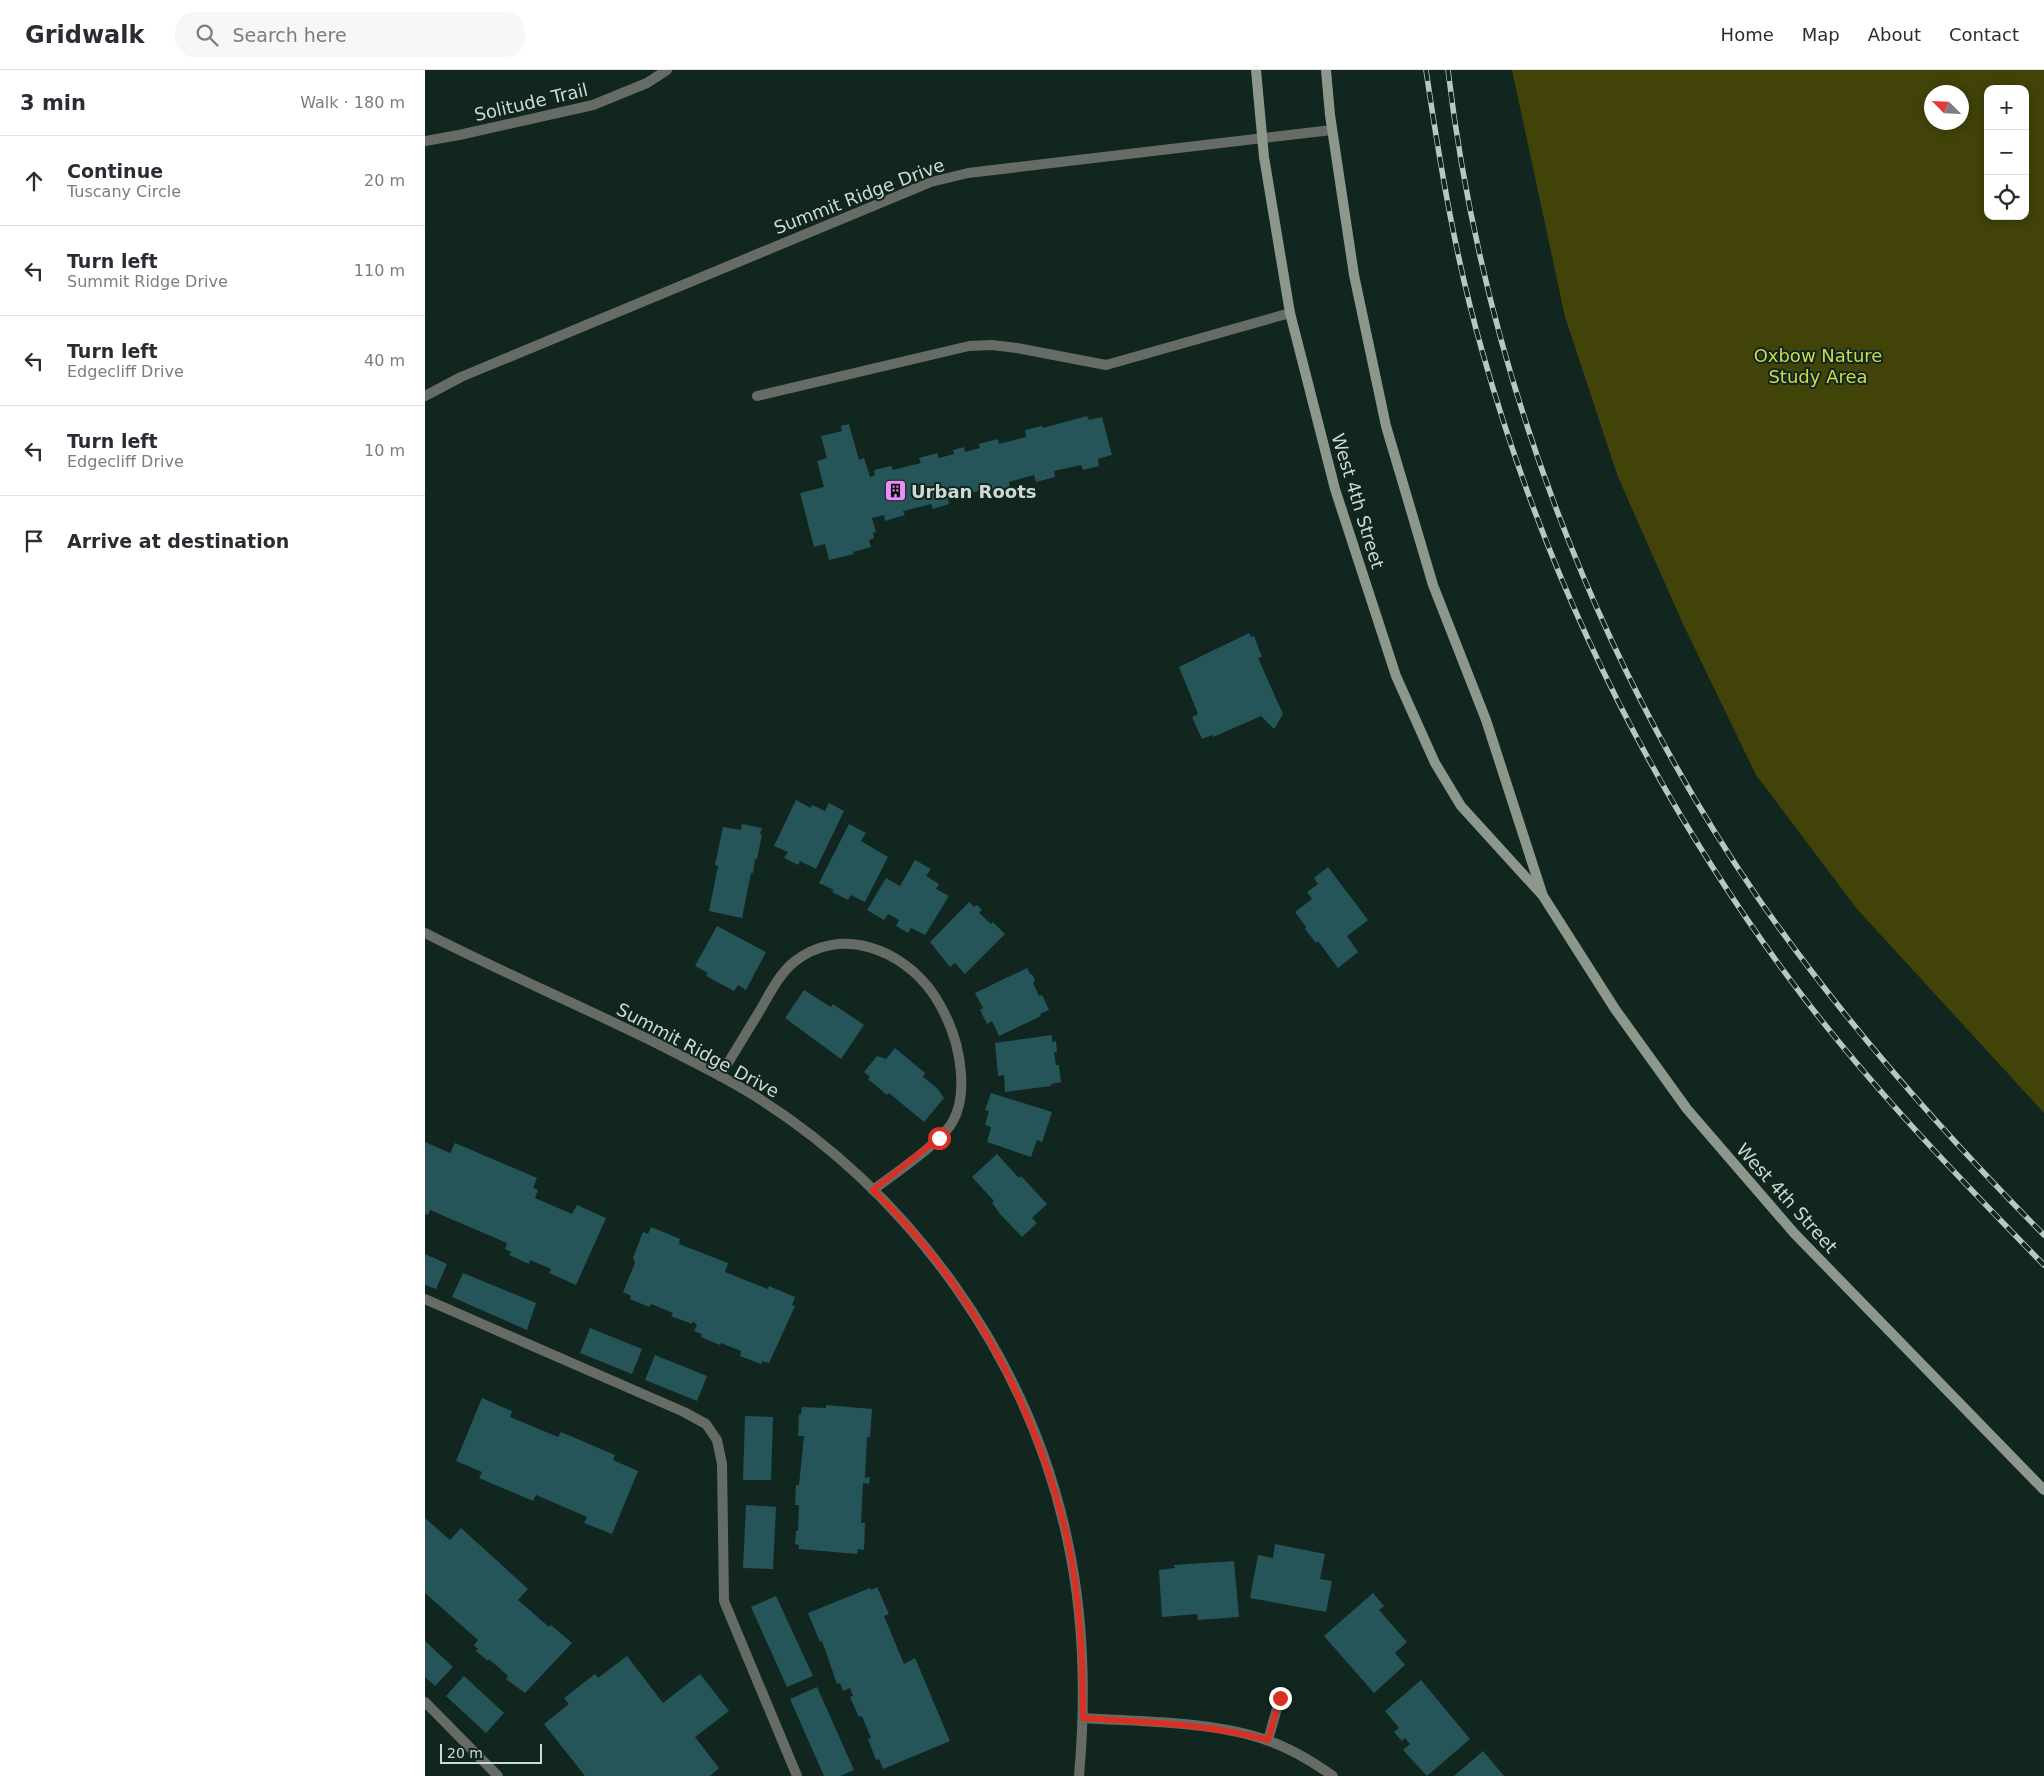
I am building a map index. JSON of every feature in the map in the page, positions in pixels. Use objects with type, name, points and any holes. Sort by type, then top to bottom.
[{"type":"main road","name":"West 4th Street","points":[[1256,70],[1264,157],[1290,314],[1335,489],[1396,676],[1435,762],[1461,806],[1543,896],[1615,1009],[1687,1109],[1794,1233],[2044,1490]]},
{"type":"main road","name":"West 4th Street","points":[[1326,70],[1332,130],[1354,274],[1386,426],[1433,585],[1486,720],[1543,896]]},
{"type":"street","name":"Solitude Trail","points":[[425,141],[459,136],[593,105],[647,82],[667,70]]},
{"type":"street","name":"Summit Ridge Drive","points":[[425,396],[461,377],[931,182],[968,172],[1332,130]]},
{"type":"street","points":[[757,396],[969,346],[992,345],[1009,347],[1106,365],[1290,314]]},
{"type":"street","name":"Summit Ridge Drive","points":[[425,933],[465,954],[617,1024],[754,1095],[798,1125],[849,1167],[900,1216],[938,1262],[1000,1359],[1030,1419],[1051,1480],[1067,1538],[1079,1622],[1083,1670],[1083,1718],[1079,1776]]},
{"type":"street","points":[[720,1076],[776,984],[792,963],[812,950],[838,943],[861,944],[888,953],[914,972],[934,994],[951,1027],[960,1057],[962,1082],[959,1104],[953,1121],[939,1138],[873,1190]]},
{"type":"street","points":[[425,1299],[684,1412],[706,1424],[717,1440],[722,1464],[724,1601],[797,1776]]},
{"type":"street","points":[[1268,1740],[1280,1698]]},
{"type":"street","points":[[425,1702],[498,1776]]},
{"type":"street","points":[[1083,1718],[1239,1732],[1268,1740],[1289,1749],[1333,1776]]},
{"type":"green space","name":"Oxbow Nature Study Area","points":[[1512,70],[2044,70],[2044,1113],[1857,909],[1756,775],[1683,624],[1618,477],[1565,317]]},
{"type":"building","name":"Urban Roots","points":[[1087,416],[1089,420],[1102,417],[1112,455],[1098,459],[1099,466],[1083,470],[1081,465],[1054,471],[1055,477],[1036,482],[1034,475],[1009,482],[1010,488],[992,493],[990,488],[948,499],[949,504],[933,509],[931,504],[903,511],[905,515],[885,521],[884,515],[872,518],[876,532],[873,533],[874,538],[869,540],[871,547],[853,552],[854,554],[829,560],[825,544],[814,547],[800,493],[824,487],[817,461],[827,458],[821,436],[842,431],[841,426],[849,424],[859,460],[864,458],[870,477],[875,475],[874,470],[891,466],[893,470],[921,463],[919,458],[937,453],[939,458],[954,454],[953,450],[964,447],[965,452],[980,448],[979,444],[998,439],[999,444],[1026,437],[1025,430],[1042,426],[1043,428]]},
{"type":"building","points":[[1249,633],[1251,637],[1254,636],[1262,657],[1258,658],[1283,714],[1274,729],[1261,716],[1213,737],[1212,735],[1202,739],[1192,717],[1198,714],[1179,667]]},
{"type":"building","points":[[796,800],[811,808],[812,805],[825,811],[829,803],[844,811],[816,869],[800,861],[798,865],[784,858],[788,852],[774,846]]},
{"type":"building","points":[[742,824],[762,828],[760,834],[762,835],[753,873],[751,873],[742,918],[709,911],[718,866],[715,865],[723,827],[741,830]]},
{"type":"building","points":[[849,824],[866,833],[861,841],[888,857],[865,902],[851,895],[848,900],[832,892],[834,890],[819,883]]},
{"type":"building","points":[[915,860],[931,869],[926,876],[939,884],[936,889],[949,896],[925,935],[911,928],[908,933],[896,926],[899,920],[888,914],[884,920],[867,910],[886,878],[900,886]]},
{"type":"building","points":[[1328,867],[1368,920],[1347,936],[1358,952],[1338,968],[1318,941],[1316,943],[1305,929],[1306,927],[1295,912],[1312,899],[1307,892],[1318,884],[1314,878]]},
{"type":"building","points":[[969,902],[974,907],[977,905],[982,910],[979,913],[991,924],[993,922],[1005,934],[965,974],[955,963],[950,967],[930,942]]},
{"type":"building","points":[[717,926],[766,952],[746,990],[738,985],[734,991],[706,976],[708,973],[695,966]]},
{"type":"building","points":[[1027,968],[1035,981],[1033,983],[1039,996],[1042,995],[1049,1010],[1040,1014],[1041,1016],[999,1036],[992,1021],[987,1024],[980,1010],[983,1008],[975,993]]},
{"type":"building","points":[[804,990],[831,1007],[833,1004],[864,1025],[841,1059],[785,1018]]},
{"type":"building","points":[[1052,1035],[1052,1042],[1056,1041],[1057,1052],[1054,1052],[1056,1065],[1059,1065],[1061,1082],[1051,1084],[1051,1086],[1005,1092],[1004,1075],[998,1076],[995,1043]]},
{"type":"building","points":[[895,1048],[925,1073],[923,1077],[937,1088],[944,1098],[924,1122],[889,1093],[887,1095],[868,1079],[870,1077],[864,1072],[877,1056],[886,1059]]},
{"type":"building","points":[[991,1093],[1052,1112],[1042,1142],[1037,1140],[1031,1157],[987,1142],[991,1127],[985,1125],[989,1111],[985,1110]]},
{"type":"building","points":[[425,1142],[450,1153],[455,1143],[537,1178],[533,1188],[538,1190],[535,1198],[572,1214],[577,1205],[606,1218],[576,1285],[549,1273],[551,1269],[530,1260],[529,1264],[509,1255],[511,1252],[505,1249],[507,1243],[430,1210],[428,1215],[425,1214]]},
{"type":"building","points":[[997,1154],[1047,1204],[1032,1218],[1037,1223],[1022,1237],[1000,1214],[992,1203],[994,1201],[972,1177]]},
{"type":"building","points":[[651,1227],[680,1239],[679,1244],[728,1263],[725,1272],[768,1289],[769,1286],[795,1297],[792,1305],[795,1306],[769,1363],[762,1361],[761,1364],[740,1356],[741,1351],[701,1337],[702,1334],[694,1331],[697,1325],[693,1321],[692,1324],[671,1316],[673,1313],[651,1304],[649,1307],[630,1299],[631,1296],[623,1292],[635,1263],[633,1258],[643,1232],[648,1234]]},
{"type":"building","points":[[425,1254],[447,1264],[436,1289],[425,1285]]},
{"type":"building","points":[[463,1273],[536,1303],[527,1330],[452,1297]]},
{"type":"building","points":[[590,1328],[642,1349],[632,1374],[580,1353]]},
{"type":"building","points":[[655,1355],[707,1376],[697,1401],[645,1380]]},
{"type":"building","points":[[482,1398],[512,1411],[510,1417],[558,1437],[561,1432],[615,1455],[613,1460],[638,1471],[612,1534],[584,1523],[587,1517],[536,1495],[533,1501],[479,1478],[482,1472],[456,1461]]},
{"type":"building","points":[[826,1405],[872,1409],[870,1437],[867,1437],[865,1478],[870,1477],[869,1484],[863,1483],[861,1523],[865,1523],[864,1550],[858,1549],[857,1554],[799,1549],[799,1545],[795,1544],[796,1531],[798,1531],[799,1505],[795,1505],[796,1485],[799,1485],[804,1436],[798,1436],[799,1414],[801,1414],[802,1407],[826,1408]]},
{"type":"building","points":[[745,1416],[773,1417],[771,1480],[743,1480]]},
{"type":"building","points":[[746,1505],[776,1507],[773,1569],[743,1568]]},
{"type":"building","points":[[425,1518],[450,1540],[461,1528],[528,1589],[518,1600],[549,1627],[551,1625],[572,1643],[525,1693],[506,1679],[508,1676],[489,1659],[488,1661],[476,1651],[478,1649],[474,1645],[478,1640],[425,1593]]},
{"type":"building","points":[[1275,1544],[1325,1554],[1320,1579],[1332,1581],[1326,1612],[1250,1598],[1258,1555],[1273,1558]]},
{"type":"building","points":[[1234,1561],[1239,1617],[1198,1620],[1197,1614],[1162,1617],[1159,1570],[1175,1568],[1174,1565]]},
{"type":"building","points":[[877,1587],[889,1614],[884,1616],[904,1664],[915,1658],[950,1741],[883,1769],[879,1759],[876,1760],[868,1739],[871,1738],[862,1716],[859,1717],[850,1697],[853,1696],[850,1688],[843,1691],[840,1683],[837,1684],[822,1641],[820,1642],[808,1613],[870,1588],[871,1590]]},
{"type":"building","points":[[1373,1593],[1384,1606],[1379,1610],[1407,1642],[1395,1653],[1405,1665],[1374,1693],[1324,1636]]},
{"type":"building","points":[[776,1596],[813,1676],[787,1687],[751,1607]]},
{"type":"building","points":[[425,1641],[453,1667],[435,1686],[425,1677]]},
{"type":"building","points":[[627,1656],[663,1703],[700,1674],[729,1711],[695,1737],[719,1768],[710,1776],[585,1776],[544,1724],[569,1704],[564,1698],[595,1674],[598,1678]]},
{"type":"building","points":[[464,1676],[504,1713],[486,1733],[446,1696]]},
{"type":"building","points":[[1421,1680],[1470,1739],[1427,1776],[1403,1750],[1410,1744],[1405,1738],[1402,1741],[1394,1732],[1399,1728],[1385,1711]]},
{"type":"building","points":[[817,1687],[854,1770],[840,1776],[824,1776],[790,1699]]},
{"type":"building","points":[[1483,1751],[1504,1776],[1454,1776]]},
{"type":"railway","points":[[1426,70],[1450,213],[1473,319],[1483,354],[1510,441],[1540,526],[1575,609],[1613,691],[1655,771],[1701,849],[1751,924],[1804,998],[1890,1102],[1950,1168],[2044,1265]]},
{"type":"railway","points":[[1448,70],[1464,179],[1488,288],[1518,396],[1554,502],[1596,607],[1645,708],[1699,805],[1758,898],[1823,987],[1930,1114],[2044,1235]]},
{"type":"place","name":"Urban Roots","points":[[895,491]]},
{"type":"route","points":[[939,1138],[873,1190],[900,1216],[938,1262],[971,1310],[1000,1359],[1030,1419],[1051,1480],[1067,1538],[1077,1602],[1083,1670],[1083,1718],[1239,1732],[1268,1740],[1280,1698]]}]
